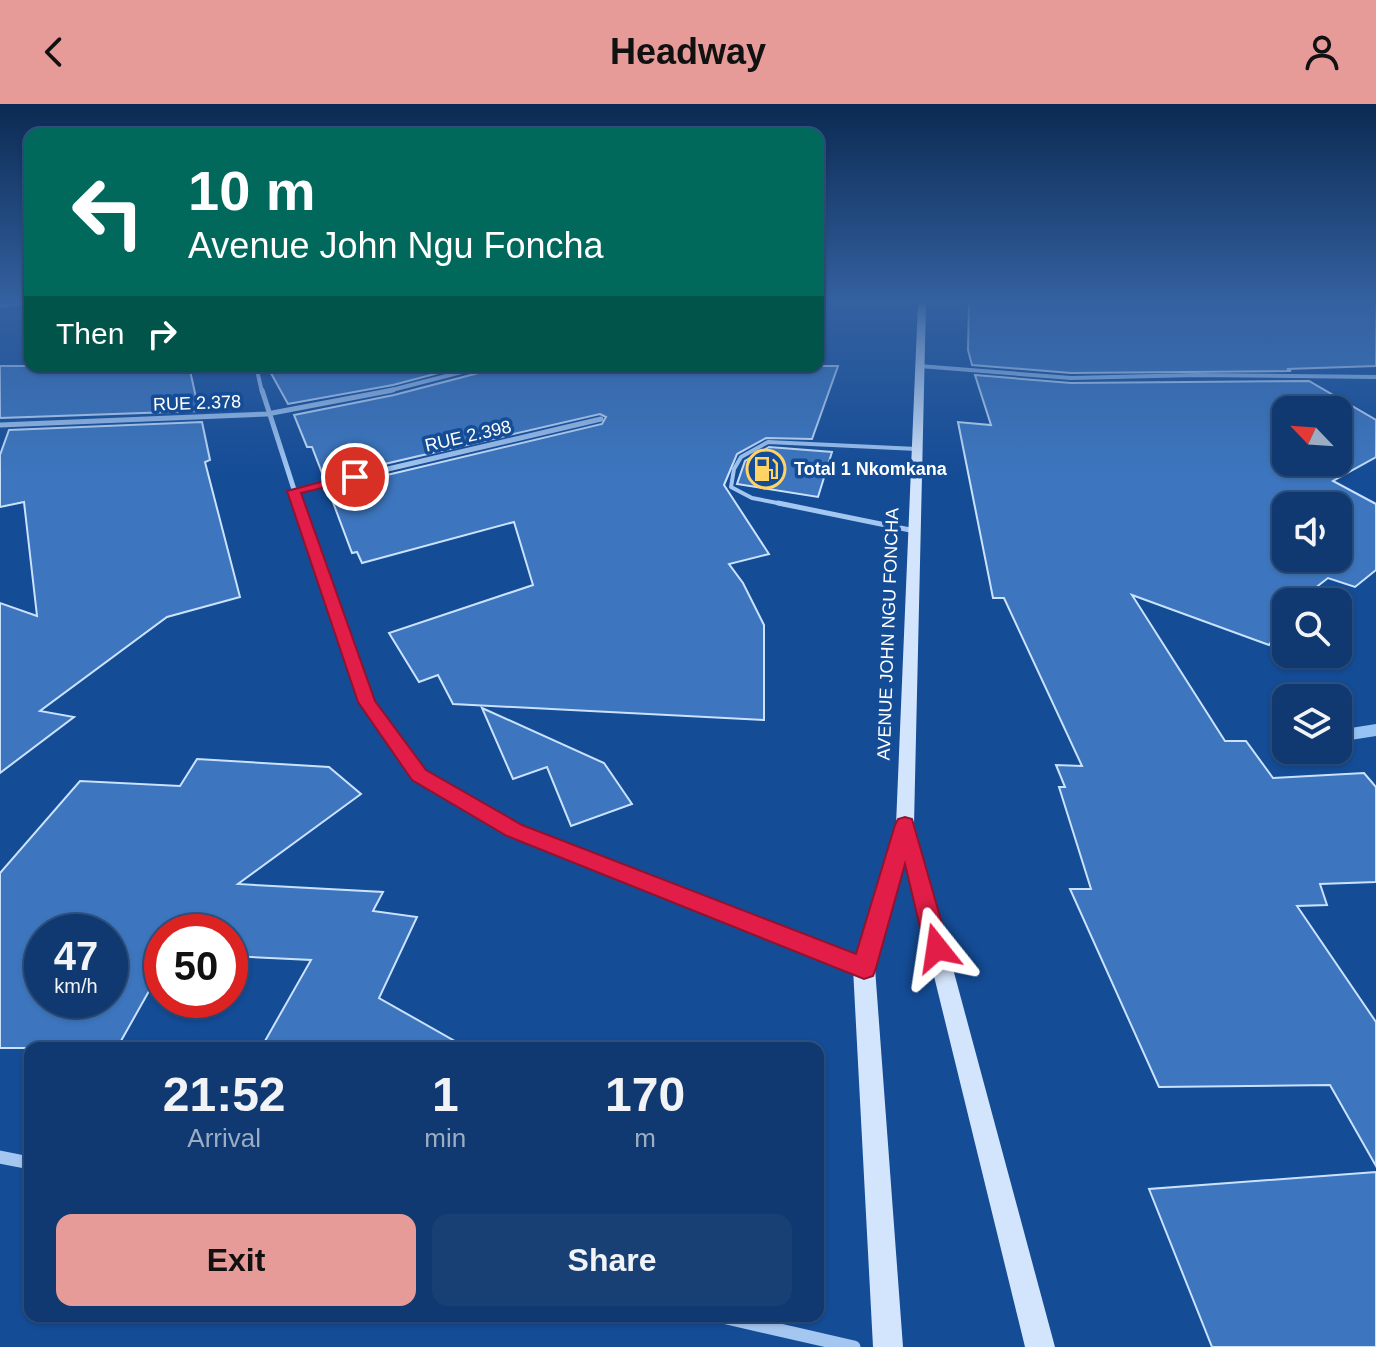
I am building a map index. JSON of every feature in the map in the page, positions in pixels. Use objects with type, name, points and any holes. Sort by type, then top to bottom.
[{"type":"main road","name":"AVENUE JOHN NGU FONCHA","points":[[888,1347],[864,968],[905,825],[917,532],[919,360]]},
{"type":"main road","name":"AVENUE JOHN NGU FONCHA","points":[[905,825],[1040,1347]]},
{"type":"street","points":[[919,366],[1071,378],[1196,375],[1376,377]]},
{"type":"street","points":[[257,372],[267,414],[367,702],[419,775],[514,831],[864,968]]},
{"type":"street","name":"RUE 2.378","points":[[2,426],[267,414],[390,391],[462,372]]},
{"type":"street","name":"RUE 2.398","points":[[294,491],[601,419]]},
{"type":"street","points":[[0,1157],[24,1162]]},
{"type":"street","points":[[744,1322],[854,1347]]},
{"type":"lane","points":[[917,449],[768,442],[747,451],[733,465],[731,487],[752,498],[917,532]]},
{"type":"building","points":[[971,360],[1376,360],[1376,366],[1287,369],[1291,371],[1071,373],[972,365]]},
{"type":"building","points":[[0,366],[24,366],[24,372],[190,372],[199,411],[0,418]]},
{"type":"building","points":[[824,366],[838,366],[812,439],[766,438],[737,454],[724,485],[769,554],[729,564],[743,583],[764,625],[764,720],[453,704],[438,675],[419,682],[389,633],[533,585],[514,522],[362,563],[357,552],[352,553],[328,489],[602,424],[606,417],[600,414],[324,478],[312,447],[307,447],[294,415],[394,395],[482,372],[824,372]]},
{"type":"building","points":[[270,372],[442,372],[393,385],[288,404]]},
{"type":"building","points":[[975,375],[1071,383],[1309,381],[1335,396],[1272,396],[1272,476],[1342,476],[1333,481],[1376,504],[1376,570],[1355,587],[1328,578],[1315,588],[1272,588],[1272,641],[1269,645],[1132,595],[1225,741],[1246,741],[1273,778],[1364,773],[1376,787],[1376,882],[1320,884],[1327,905],[1297,906],[1376,1022],[1376,1166],[1330,1085],[1159,1087],[1070,889],[1091,889],[1059,787],[1065,787],[1056,765],[1082,766],[1004,598],[993,598],[958,422],[991,425]]},
{"type":"building","points":[[1352,406],[1376,420],[1376,457],[1352,470]]},
{"type":"building","points":[[202,422],[210,460],[205,462],[240,597],[167,617],[40,711],[74,717],[0,773],[0,603],[37,616],[24,502],[0,507],[0,455],[9,430]]},
{"type":"building","points":[[769,447],[832,452],[818,497],[737,484],[745,461]]},
{"type":"building","points":[[482,708],[604,763],[632,804],[571,826],[547,767],[513,779]]},
{"type":"building","points":[[197,759],[329,767],[361,794],[238,884],[383,892],[373,911],[417,917],[379,998],[456,1042],[264,1042],[311,960],[248,957],[248,914],[144,914],[144,1000],[120,1042],[24,1042],[24,1048],[0,1048],[0,873],[80,781],[180,786]]},
{"type":"building","points":[[1376,1172],[1376,1347],[1212,1347],[1149,1189]]},
{"type":"waterway","points":[[1352,734],[1376,730]]},
{"type":"place","name":"Total 1 Nkomkana","points":[[766,469]]},
{"type":"route","points":[[355,477],[294,491],[367,702],[419,775],[514,831],[864,968],[905,825],[937,948]]}]
